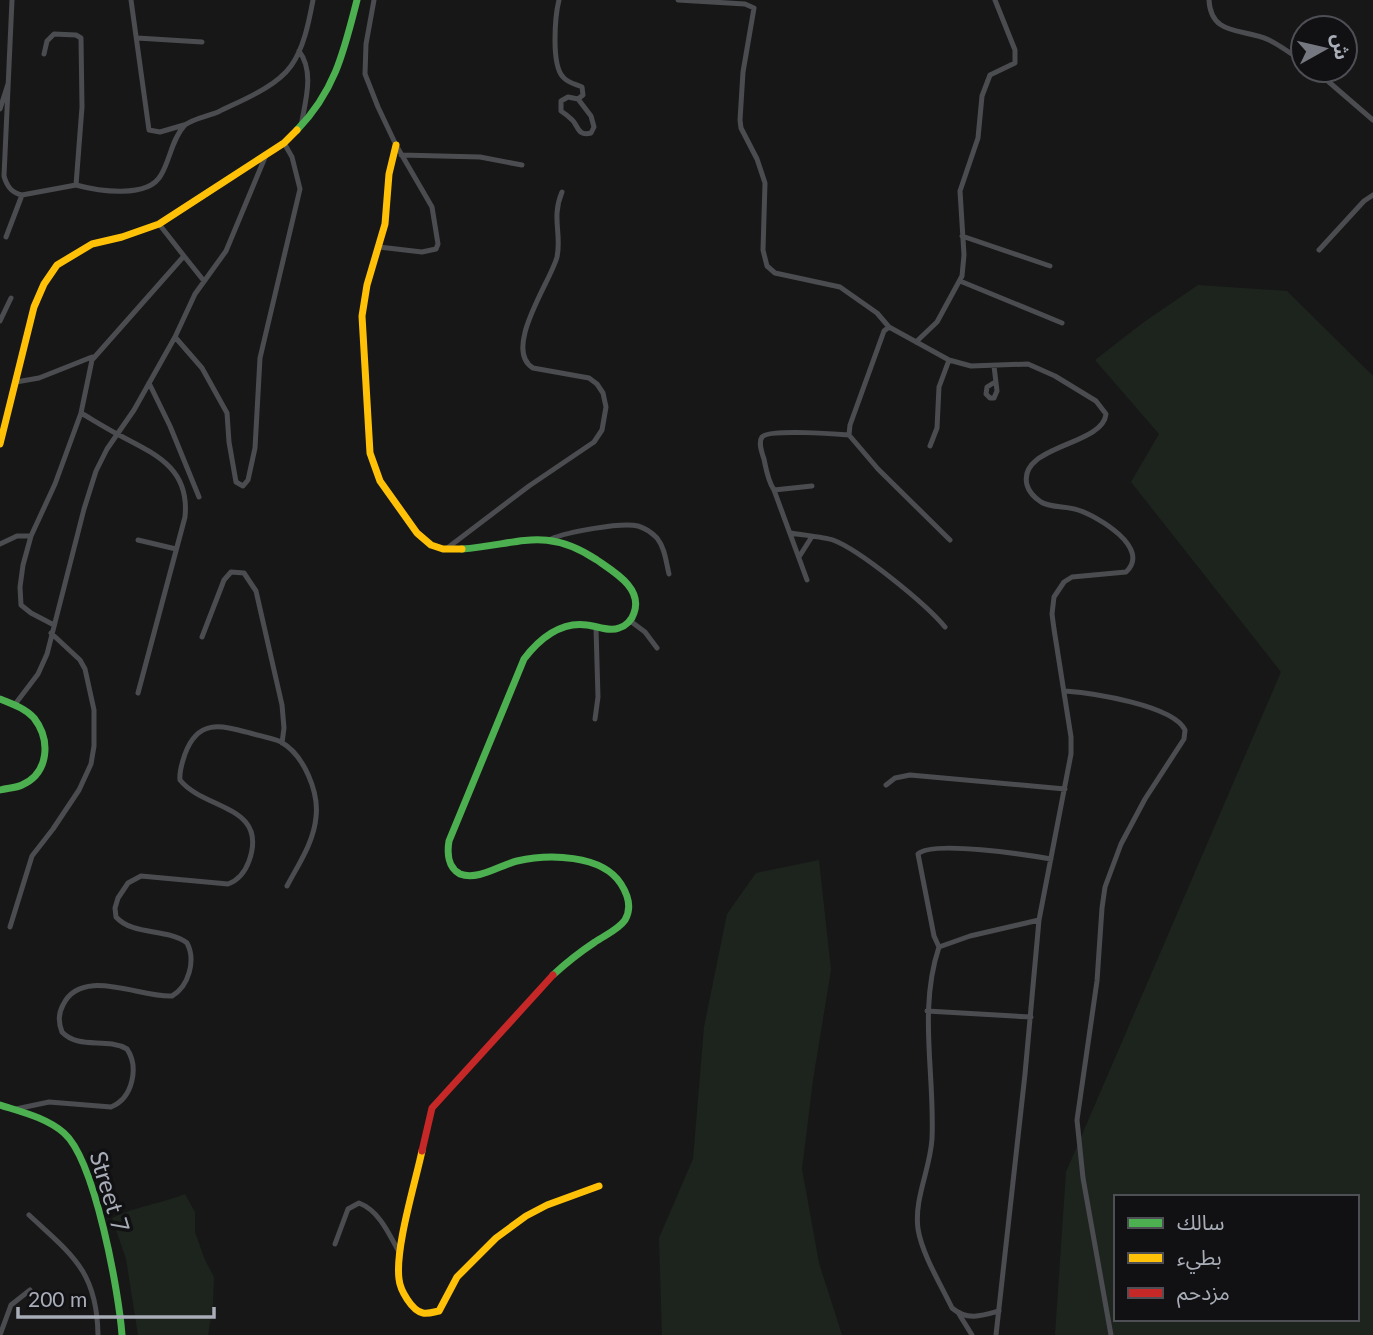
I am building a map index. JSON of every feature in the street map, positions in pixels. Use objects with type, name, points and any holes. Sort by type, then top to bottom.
[{"type":"street","points":[[12,0],[5,176],[11,190],[22,195],[76,185],[110,191],[148,187],[161,177],[172,147],[185,125]]},
{"type":"street","points":[[131,0],[149,130],[160,132],[224,109],[275,80],[291,66],[299,51],[313,0]]},
{"type":"street","points":[[0,444],[34,307],[44,284],[57,265],[92,244],[159,224],[284,143],[324,98],[332,82],[357,0]]},
{"type":"street","points":[[374,0],[364,67],[378,107],[396,145],[432,207],[437,234],[437,247],[432,251],[379,247]]},
{"type":"street","points":[[559,0],[555,29],[560,73],[570,83],[582,87],[583,95],[578,99],[563,99],[559,105],[561,111],[573,119],[579,132],[589,134],[594,122],[578,99]]},
{"type":"street","points":[[678,0],[745,4],[754,8],[743,72],[740,120],[741,128],[758,159],[765,183],[763,250],[767,266],[775,273],[787,277],[840,287],[877,313],[889,327],[949,360],[971,366],[1021,363],[1042,369],[1096,401],[1106,414],[1104,422],[1094,431],[1043,456],[1034,464],[1027,479],[1029,490],[1040,501],[1075,509],[1107,524],[1125,540],[1133,558],[1132,565],[1126,572],[1072,578],[1058,588],[1054,597],[1052,614],[1071,737],[1065,789],[1039,920],[996,1335]]},
{"type":"street","points":[[916,342],[937,322],[960,281],[964,266],[960,191],[978,138],[982,96],[990,75],[1015,62],[1016,57],[995,0]]},
{"type":"street","points":[[1209,0],[1214,21],[1223,27],[1267,39],[1289,53]]},
{"type":"street","points":[[44,54],[47,41],[54,34],[76,35],[81,38],[82,107],[76,185]]},
{"type":"street","points":[[137,38],[202,42]]},
{"type":"street","points":[[299,51],[307,69],[300,127]]},
{"type":"street","points":[[0,109],[11,74]]},
{"type":"street","points":[[1331,84],[1373,120]]},
{"type":"street","points":[[175,337],[202,368],[227,413],[236,482],[243,486],[248,480],[255,448],[260,358],[300,189],[292,157],[284,143]]},
{"type":"street","points":[[396,145],[391,160],[388,201],[379,247],[363,303],[361,335],[371,459],[376,474],[413,530],[432,546],[446,549],[533,539],[564,542],[593,557],[626,581],[635,597],[635,609],[629,620],[614,630],[578,624],[561,628],[537,643],[525,656],[447,850],[453,867],[463,875],[475,875],[538,857],[573,859],[598,866],[618,879],[625,888],[628,895],[628,915],[623,922],[554,974],[432,1108],[400,1254],[399,1281],[405,1295],[417,1311],[433,1314],[439,1311],[457,1278],[496,1238],[526,1216],[547,1205],[599,1186]]},
{"type":"street","points":[[16,704],[42,665],[83,509],[96,471],[175,337],[183,316],[232,240],[266,155]]},
{"type":"street","points":[[401,155],[480,157],[522,164]]},
{"type":"street","points":[[446,549],[529,486],[594,442],[602,430],[606,407],[603,393],[597,384],[589,378],[533,368],[527,364],[524,357],[523,342],[529,319],[557,256],[556,214],[562,192]]},
{"type":"street","points":[[6,237],[22,195]]},
{"type":"street","points":[[1319,250],[1364,201],[1373,195]]},
{"type":"street","points":[[159,224],[204,281]]},
{"type":"street","points":[[962,236],[1050,266]]},
{"type":"street","points":[[54,625],[26,610],[20,602],[23,565],[31,537],[55,484],[81,412],[90,363],[184,256]]},
{"type":"street","points":[[960,281],[1062,323]]},
{"type":"street","points":[[0,321],[11,298]]},
{"type":"street","points":[[889,327],[884,331],[850,425],[849,435],[869,459],[950,540]]},
{"type":"street","points":[[16,382],[39,378],[82,359],[94,357]]},
{"type":"street","points":[[930,446],[937,428],[939,387],[949,360]]},
{"type":"street","points":[[994,366],[995,382]]},
{"type":"street","points":[[149,383],[199,497]]},
{"type":"street","points":[[81,412],[160,457],[182,487],[186,507],[138,693]]},
{"type":"street","points":[[807,580],[769,480],[760,442],[763,436],[780,433],[849,435]]},
{"type":"street","points":[[774,490],[812,486]]},
{"type":"street","points":[[551,539],[565,533],[637,526],[650,532],[664,549],[669,575]]},
{"type":"street","points":[[791,533],[831,539],[849,548],[931,611],[945,627]]},
{"type":"street","points":[[0,544],[17,536],[31,537]]},
{"type":"street","points":[[799,557],[811,538]]},
{"type":"street","points":[[138,540],[176,549]]},
{"type":"street","points":[[202,637],[224,580],[231,572],[243,573],[256,591],[282,705],[282,743]]},
{"type":"street","points":[[629,620],[645,632],[657,648]]},
{"type":"street","points":[[595,719],[598,697],[596,628]]},
{"type":"street","points":[[10,926],[32,856],[79,790],[91,764],[94,746],[94,710],[85,669],[80,660],[51,634]]},
{"type":"street","points":[[1065,691],[1093,693],[1124,700],[1175,718],[1185,730],[1184,739],[1145,799],[1121,844],[1105,887],[1102,908],[1097,981],[1077,1120],[1083,1178],[1111,1335]]},
{"type":"street","points":[[0,699],[16,704],[35,718],[42,731],[46,749],[43,766],[36,778],[25,785],[0,790]]},
{"type":"street","points":[[12,1109],[49,1102],[111,1107],[124,1097],[133,1073],[129,1051],[111,1043],[82,1042],[67,1037],[60,1027],[61,1007],[68,995],[83,987],[127,989],[167,997],[179,991],[192,965],[187,943],[174,936],[124,924],[116,917],[115,904],[128,883],[141,876],[232,883],[240,878],[247,865],[253,838],[248,825],[233,810],[187,788],[179,778],[190,742],[197,733],[213,726],[225,726],[282,743],[293,753],[310,779],[317,810],[311,838],[287,886]]},
{"type":"street","points":[[886,785],[895,778],[910,775],[1065,789]]},
{"type":"street","points":[[972,1335],[952,1308],[926,1255],[918,1228],[917,1208],[932,1143],[927,1011],[933,967],[939,947],[935,940],[917,861],[920,851],[927,848],[1051,859]]},
{"type":"street","points":[[939,947],[970,936],[1039,920]]},
{"type":"street","points":[[927,1011],[1031,1017]]},
{"type":"street","name":"Street 7","points":[[0,1105],[38,1116],[70,1139],[78,1151],[115,1283],[123,1319],[122,1335]]},
{"type":"street","points":[[335,1244],[348,1209],[359,1203],[370,1209],[379,1219],[400,1254]]},
{"type":"street","points":[[29,1215],[65,1249],[88,1277],[96,1304],[98,1335]]},
{"type":"street","points":[[0,1335],[11,1305],[30,1290]]},
{"type":"street","points":[[959,1314],[978,1317],[999,1311]]},
{"type":"shaded area","points":[[1198,285],[1287,291],[1373,376],[1373,1335],[1055,1335],[1066,1172],[1281,672],[1131,482],[1159,434],[1095,360]]},
{"type":"shaded area","points":[[819,860],[831,970],[802,1169],[819,1263],[842,1335],[662,1335],[659,1238],[693,1159],[704,1027],[727,914],[756,873]]},
{"type":"shaded area","points":[[185,1194],[195,1212],[195,1232],[214,1277],[208,1335],[138,1335],[126,1259],[112,1218]]},
{"type":"traffic: fast","points":[[297,130],[321,100],[336,70],[357,0]]},
{"type":"traffic: fast","points":[[462,549],[531,540],[562,543],[579,549],[611,570],[631,588],[636,604],[634,613],[624,626],[611,629],[577,624],[568,626],[544,638],[524,659],[449,841],[449,860],[453,868],[467,876],[489,872],[517,861],[559,857],[601,867],[621,884],[628,902],[625,920],[553,975]]},
{"type":"traffic: fast","points":[[0,699],[34,718],[45,746],[42,764],[31,780],[20,786],[0,790]]},
{"type":"traffic: fast","points":[[0,1105],[50,1123],[64,1133],[75,1148],[86,1170],[104,1228],[122,1335]]},
{"type":"traffic: slow","points":[[0,444],[34,307],[44,284],[57,265],[92,244],[159,224],[284,143],[297,130]]},
{"type":"traffic: slow","points":[[396,145],[389,174],[385,224],[367,285],[362,316],[370,453],[380,481],[417,533],[431,545],[443,549],[462,549]]},
{"type":"traffic: slow","points":[[422,1151],[403,1234],[399,1279],[411,1304],[423,1313],[439,1311],[457,1277],[496,1238],[526,1216],[547,1205],[599,1186]]},
{"type":"traffic: jam","points":[[422,1151],[432,1108],[553,975]]}]
